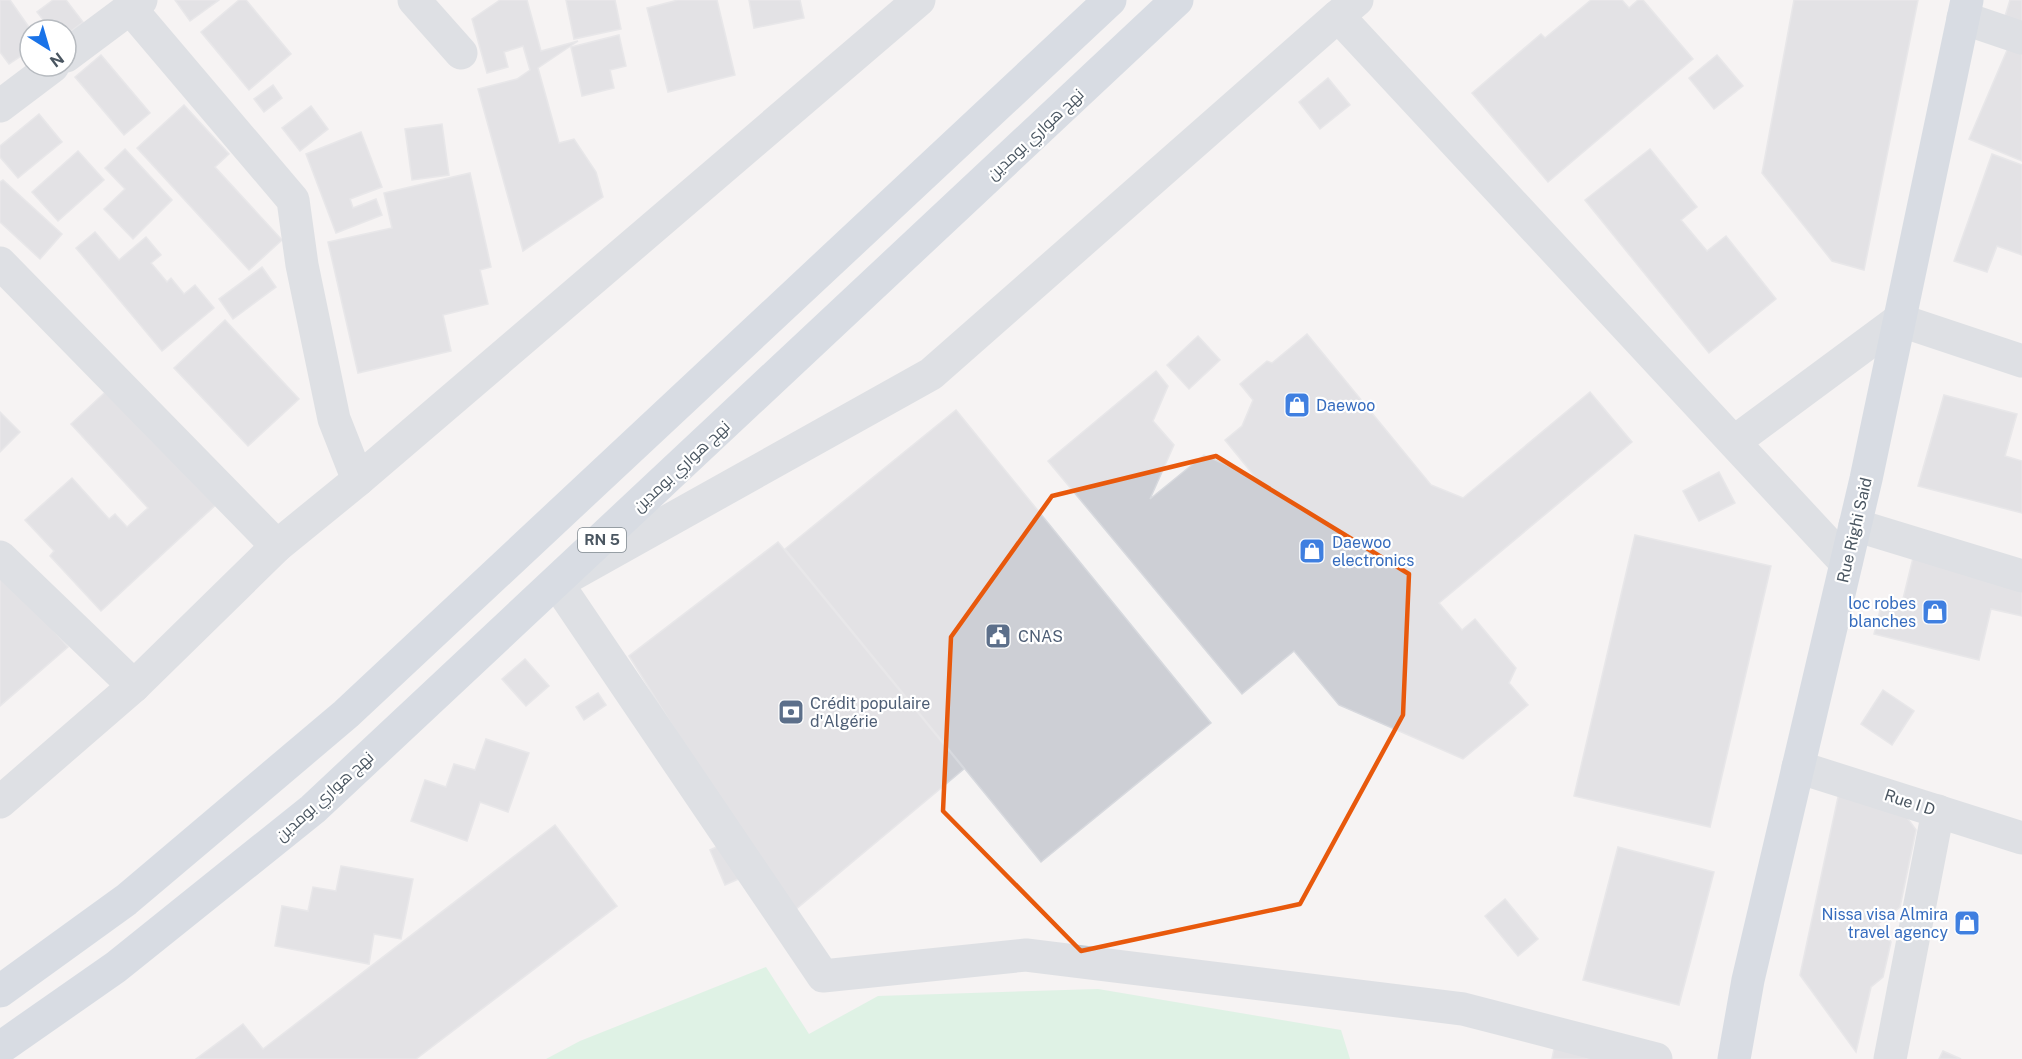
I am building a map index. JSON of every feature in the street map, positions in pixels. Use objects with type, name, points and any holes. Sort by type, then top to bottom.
[{"type":"main road","name":"RN 5","points":[[0,991],[126,900],[345,714],[1110,0]]},
{"type":"main road","name":"نهج هواري بومدين","points":[[0,1048],[116,967],[313,809],[557,583],[1177,0]]},
{"type":"main road","name":"Rue Righi Said","points":[[1734,1059],[1748,980],[1855,525],[1965,9]]},
{"type":"street","points":[[414,0],[461,53]]},
{"type":"street","points":[[0,802],[134,686],[277,546],[358,480],[919,0]]},
{"type":"street","points":[[78,47],[136,4],[293,200],[302,265],[334,419],[358,480]]},
{"type":"street","points":[[1656,1059],[1463,1009],[1026,955],[823,976],[557,583],[931,374],[1348,8],[1734,442],[1846,563]]},
{"type":"street","points":[[1965,9],[2022,38]]},
{"type":"street","points":[[0,106],[37,78]]},
{"type":"street","points":[[0,263],[277,546]]},
{"type":"street","points":[[1734,442],[1899,320],[2022,361]]},
{"type":"street","points":[[1855,525],[2022,576]]},
{"type":"street","points":[[0,557],[134,686]]},
{"type":"street","name":"Rue I D","points":[[1798,767],[2022,838]]},
{"type":"street","points":[[1890,1059],[1938,811]]},
{"type":"highlighted area","points":[[1216,456],[1409,574],[1403,715],[1300,904],[1081,951],[943,811],[951,637],[1052,496]]},
{"type":"green space","points":[[766,967],[809,1034],[878,996],[1098,989],[1341,1030],[1350,1059],[546,1059],[580,1041]]},
{"type":"building","points":[[0,0],[10,0],[23,18],[18,18],[18,58],[9,64],[0,52]]},
{"type":"building","points":[[53,0],[66,0],[83,22],[78,26],[78,18],[42,18],[37,12]]},
{"type":"building","points":[[175,0],[219,0],[190,21]]},
{"type":"building","points":[[239,0],[246,0],[291,54],[249,90],[201,32]]},
{"type":"building","points":[[500,0],[527,0],[541,51],[578,41],[538,68],[559,143],[574,139],[596,172],[603,197],[523,251],[478,89],[517,79],[530,70],[523,46],[504,52],[508,67],[487,73],[472,19]]},
{"type":"building","points":[[566,0],[615,0],[621,29],[574,39]]},
{"type":"building","points":[[678,0],[717,0],[735,75],[668,92],[647,8]]},
{"type":"building","points":[[749,0],[800,0],[804,18],[754,28]]},
{"type":"building","points":[[1591,0],[1622,0],[1629,8],[1638,0],[1643,0],[1693,59],[1548,182],[1472,93],[1541,34],[1545,38]]},
{"type":"building","points":[[1794,0],[1918,0],[1864,270],[1832,261],[1762,173]]},
{"type":"building","points":[[2010,0],[2022,0],[2022,31],[2002,26]]},
{"type":"building","points":[[619,35],[626,66],[610,70],[614,88],[582,96],[571,47]]},
{"type":"building","points":[[2011,41],[2022,46],[2022,161],[1969,139]]},
{"type":"building","points":[[101,55],[150,113],[124,135],[76,78],[78,78],[78,74]]},
{"type":"building","points":[[1717,55],[1743,86],[1714,109],[1689,78]]},
{"type":"building","points":[[1328,78],[1350,105],[1320,129],[1299,102]]},
{"type":"building","points":[[273,85],[282,98],[264,112],[254,99]]},
{"type":"building","points":[[184,105],[229,154],[215,167],[282,240],[249,270],[137,148]]},
{"type":"building","points":[[311,106],[328,129],[300,151],[282,128]]},
{"type":"building","points":[[39,114],[62,142],[18,178],[0,157],[0,146]]},
{"type":"building","points":[[442,124],[449,175],[412,180],[405,129]]},
{"type":"building","points":[[361,132],[382,187],[350,199],[353,208],[376,199],[382,215],[336,233],[306,154]]},
{"type":"building","points":[[125,149],[172,200],[133,239],[104,209],[125,189],[105,168]]},
{"type":"building","points":[[1650,149],[1697,207],[1681,220],[1707,251],[1726,236],[1776,299],[1709,353],[1585,200]]},
{"type":"building","points":[[78,151],[104,180],[58,221],[32,192]]},
{"type":"building","points":[[1992,154],[2022,165],[2022,255],[1997,246],[1987,272],[1954,261]]},
{"type":"building","points":[[470,173],[491,267],[480,270],[488,304],[443,315],[451,351],[358,373],[328,242],[392,228],[384,193]]},
{"type":"building","points":[[3,180],[62,234],[40,259],[0,222],[0,182]]},
{"type":"building","points":[[95,232],[119,260],[146,237],[161,255],[151,263],[167,282],[171,278],[184,294],[195,285],[214,308],[162,351],[76,248]]},
{"type":"building","points":[[262,267],[276,287],[233,319],[219,299]]},
{"type":"building","points":[[225,320],[299,399],[248,446],[174,368]]},
{"type":"building","name":"Daewoo electronics","points":[[1307,334],[1431,485],[1463,498],[1590,392],[1632,442],[1439,603],[1462,630],[1475,619],[1516,668],[1509,683],[1528,705],[1463,759],[1339,705],[1294,651],[1242,694],[1048,461],[1156,371],[1168,386],[1153,421],[1174,445],[1150,499],[1204,455],[1256,478],[1225,440],[1242,426],[1253,400],[1240,384],[1267,361],[1272,363]]},
{"type":"building","points":[[1198,336],[1220,360],[1189,389],[1167,365]]},
{"type":"building","points":[[114,384],[221,500],[101,611],[50,556],[54,551],[25,520],[72,478],[109,519],[115,514],[127,527],[148,508],[71,424]]},
{"type":"building","points":[[1944,395],[2017,414],[2005,456],[2022,461],[2022,513],[1918,486]]},
{"type":"building","name":"CNAS","points":[[956,410],[1211,723],[1041,862],[785,549]]},
{"type":"building","points":[[0,412],[20,432],[0,452]]},
{"type":"building","points":[[1719,472],[1735,503],[1699,521],[1683,491]]},
{"type":"building","points":[[1635,535],[1771,566],[1710,827],[1574,796]]},
{"type":"building","name":"Crédit populaire d'Algérie","points":[[778,542],[964,769],[790,914],[629,656]]},
{"type":"building","name":"loc robes blanches","points":[[1913,558],[2022,585],[2022,616],[1991,609],[1979,660],[1874,634],[1882,603],[1901,607]]},
{"type":"building","points":[[0,568],[68,647],[0,706]]},
{"type":"building","points":[[525,659],[549,686],[526,706],[502,679]]},
{"type":"building","points":[[1883,690],[1914,711],[1892,745],[1861,724]]},
{"type":"building","points":[[598,693],[606,705],[584,720],[576,707]]},
{"type":"building","points":[[486,739],[529,753],[508,812],[480,802],[467,841],[411,821],[425,780],[446,787],[454,764],[475,770]]},
{"type":"building","points":[[1841,783],[1906,816],[1916,830],[1900,907],[1878,924],[1891,942],[1883,977],[1871,987],[1856,1052],[1800,975]]},
{"type":"building","points":[[555,825],[617,906],[416,1059],[196,1059],[243,1024],[263,1049]]},
{"type":"building","points":[[730,841],[745,876],[725,885],[710,850]]},
{"type":"building","points":[[1618,847],[1714,872],[1679,1005],[1583,980]]},
{"type":"building","points":[[341,866],[413,879],[401,939],[374,934],[369,964],[275,946],[282,906],[308,911],[313,887],[336,891]]},
{"type":"building","points":[[1505,899],[1538,939],[1518,956],[1485,916]]},
{"type":"building","points":[[1556,1039],[1642,1059],[1552,1059]]},
{"type":"building","points":[[1943,1051],[1961,1059],[1939,1059]]},
{"type":"place","name":"Daewoo","points":[[1297,405]]},
{"type":"place","name":"Daewoo electronics","points":[[1312,551]]},
{"type":"place","name":"loc robes blanches","points":[[1935,612]]},
{"type":"place","name":"CNAS","points":[[998,636]]},
{"type":"place","name":"Crédit populaire d'Algérie","points":[[791,712]]},
{"type":"place","name":"Nissa visa Almira travel agency","points":[[1967,923]]}]
